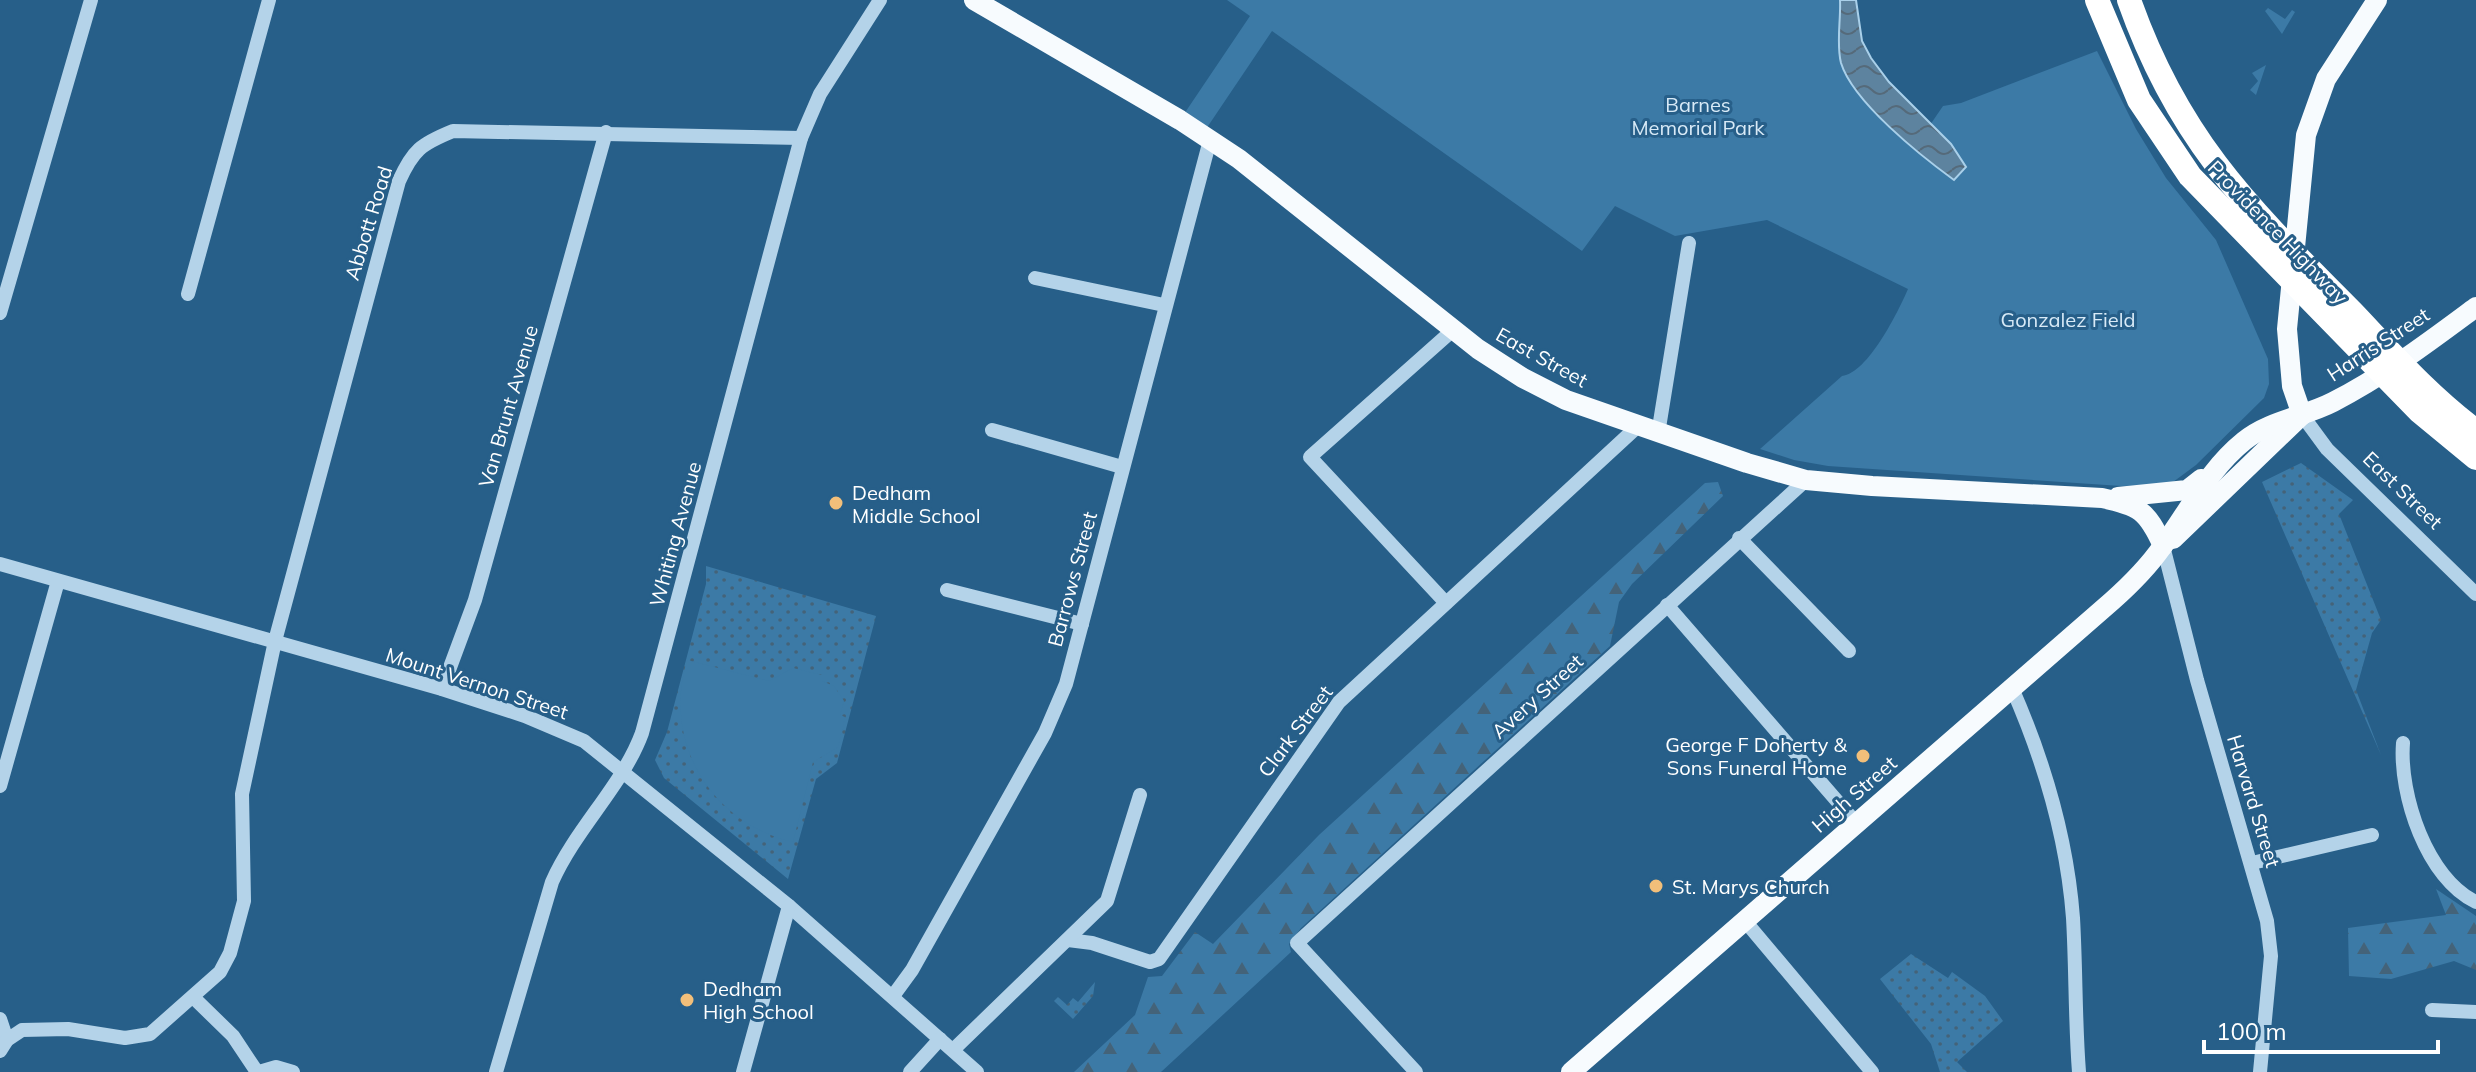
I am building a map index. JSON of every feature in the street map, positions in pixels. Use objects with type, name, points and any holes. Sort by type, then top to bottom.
[{"type":"highway","name":"Providence Highway","points":[[2097,0],[2131,84],[2163,138],[2198,185],[2265,239],[2476,458]]},
{"type":"highway","name":"Providence Highway","points":[[2129,0],[2156,70],[2179,114],[2265,239]]},
{"type":"highway","name":"Providence Highway","points":[[2420,397],[2476,431]]},
{"type":"main road","name":"East Street","points":[[974,0],[1210,140],[1264,177],[1453,330],[1502,366],[1543,389],[1637,427],[1806,480],[2102,498],[2130,504],[2142,511],[2163,546]]},
{"type":"main road","points":[[2302,415],[2292,386],[2287,329],[2306,135],[2326,79],[2377,0]]},
{"type":"main road","name":"Harris Street","points":[[2302,415],[2381,374],[2476,307]]},
{"type":"main road","name":"High Street","points":[[2163,546],[2184,511],[2222,460],[2260,429],[2302,415]]},
{"type":"main road","name":"High Street","points":[[1571,1072],[2104,609],[2163,546],[2201,516],[2235,477],[2302,415]]},
{"type":"main road","points":[[2102,498],[2161,495],[2187,490],[2222,460]]},
{"type":"street","points":[[0,313],[91,0]]},
{"type":"street","points":[[188,294],[269,0]]},
{"type":"street","name":"Whiting Avenue","points":[[496,1072],[552,882],[580,828],[623,770],[642,733],[801,138],[820,94],[880,0]]},
{"type":"street","name":"Abbott Road","points":[[3,1045],[22,1030],[68,1029],[125,1038],[150,1034],[220,972],[239,932],[244,901],[242,794],[275,641],[399,181],[411,156],[425,143],[453,131],[801,138]]},
{"type":"street","name":"Van Brunt Avenue","points":[[442,689],[475,600],[606,132]]},
{"type":"street","name":"Barrows Street","points":[[893,996],[912,970],[1053,717],[1082,624],[1210,140]]},
{"type":"street","points":[[1658,434],[1689,243]]},
{"type":"street","points":[[1035,278],[1164,305]]},
{"type":"street","points":[[1446,603],[1310,457],[1453,330]]},
{"type":"street","name":"East Street","points":[[2302,415],[2327,449],[2476,594]]},
{"type":"street","name":"Clark Street","points":[[1068,940],[1092,943],[1150,962],[1159,959],[1331,712],[1637,427]]},
{"type":"street","points":[[992,430],[1122,467]]},
{"type":"street","name":"Avery Street","points":[[1416,1072],[1297,943],[1806,480]]},
{"type":"street","points":[[1739,538],[1849,651]]},
{"type":"street","name":"Harvard Street","points":[[2163,546],[2197,680],[2252,863],[2270,938],[2260,1072]]},
{"type":"street","name":"Mount Vernon Street","points":[[0,564],[442,689],[546,723],[584,741],[789,906],[977,1072]]},
{"type":"street","points":[[0,786],[58,581]]},
{"type":"street","points":[[947,590],[1082,624]]},
{"type":"street","points":[[1667,605],[1857,824]]},
{"type":"street","points":[[2012,688],[2044,770],[2064,854],[2072,916],[2079,1072]]},
{"type":"street","points":[[2403,743],[2405,793],[2439,871],[2456,892],[2476,902]]},
{"type":"street","points":[[953,1050],[1068,940],[1111,893],[1140,795]]},
{"type":"street","points":[[2252,863],[2372,835]]},
{"type":"street","points":[[743,1072],[789,906]]},
{"type":"street","points":[[1745,921],[1872,1072]]},
{"type":"street","points":[[194,998],[233,1036],[258,1072],[276,1067],[293,1072]]},
{"type":"street","points":[[2432,1010],[2476,1012]]},
{"type":"street","points":[[0,1019],[3,1045]]},
{"type":"street","points":[[910,1072],[940,1039]]},
{"type":"green space","points":[[1227,0],[1856,0],[1866,94],[1917,144],[1943,106],[1961,103],[2097,51],[2136,129],[2166,178],[2216,240],[2268,359],[2269,384],[2264,398],[2196,465],[2169,485],[2121,486],[1828,466],[1794,460],[1760,449],[1842,376],[1862,364],[1881,340],[1908,289],[1767,220],[1675,236],[1615,206],[1582,251],[1272,31],[1202,135],[1180,120],[1250,16]]},
{"type":"green space","points":[[2268,8],[2285,19],[2292,10],[2295,12],[2282,34],[2265,11]]},
{"type":"green space","points":[[2266,65],[2256,95],[2250,90],[2258,81],[2252,73]]},
{"type":"green space","points":[[2301,463],[2353,500],[2339,514],[2381,620],[2372,633],[2356,690],[2381,755],[2262,482]]},
{"type":"green space","points":[[1718,482],[1723,496],[1632,584],[1619,602],[1610,646],[1301,928],[1289,944],[1291,952],[1161,1072],[1074,1072],[1135,1015],[1148,977],[1162,976],[1195,932],[1213,944],[1319,835],[1705,483]]},
{"type":"green space","points":[[706,566],[876,616],[837,763],[816,779],[788,879],[664,778],[655,760],[667,732],[706,584]]},
{"type":"green space","points":[[687,660],[769,681],[793,668],[822,675],[822,681],[834,686],[844,701],[840,715],[845,717],[838,747],[813,762],[793,842],[764,832],[738,817],[717,798],[700,775],[688,749],[681,720],[681,691]]},
{"type":"green space","points":[[2436,889],[2476,916],[2476,970],[2454,961],[2391,979],[2349,976],[2348,928],[2446,915]]},
{"type":"green space","points":[[1911,954],[1948,978],[1952,972],[1985,996],[2003,1021],[1957,1062],[1967,1072],[1940,1072],[1931,1044],[1880,979]]},
{"type":"green space","points":[[1095,982],[1093,996],[1073,1019],[1054,1001],[1058,997],[1067,1005],[1073,998],[1078,1002]]},
{"type":"water","points":[[1840,0],[1856,0],[1862,41],[1871,58],[1889,82],[1951,144],[1966,167],[1954,180],[1873,111],[1848,78],[1840,56]]},
{"type":"place","name":"Dedham Middle School","points":[[836,503]]},
{"type":"place","name":"George F Doherty & Sons Funeral Home","points":[[1863,756]]},
{"type":"place","name":"St. Marys Church","points":[[1656,886]]},
{"type":"place","name":"Dedham High School","points":[[687,1000]]},
{"type":"park label","name":"Barnes Memorial Park","points":[[1698,116]]},
{"type":"park label","name":"Gonzalez Field","points":[[2068,319]]}]
